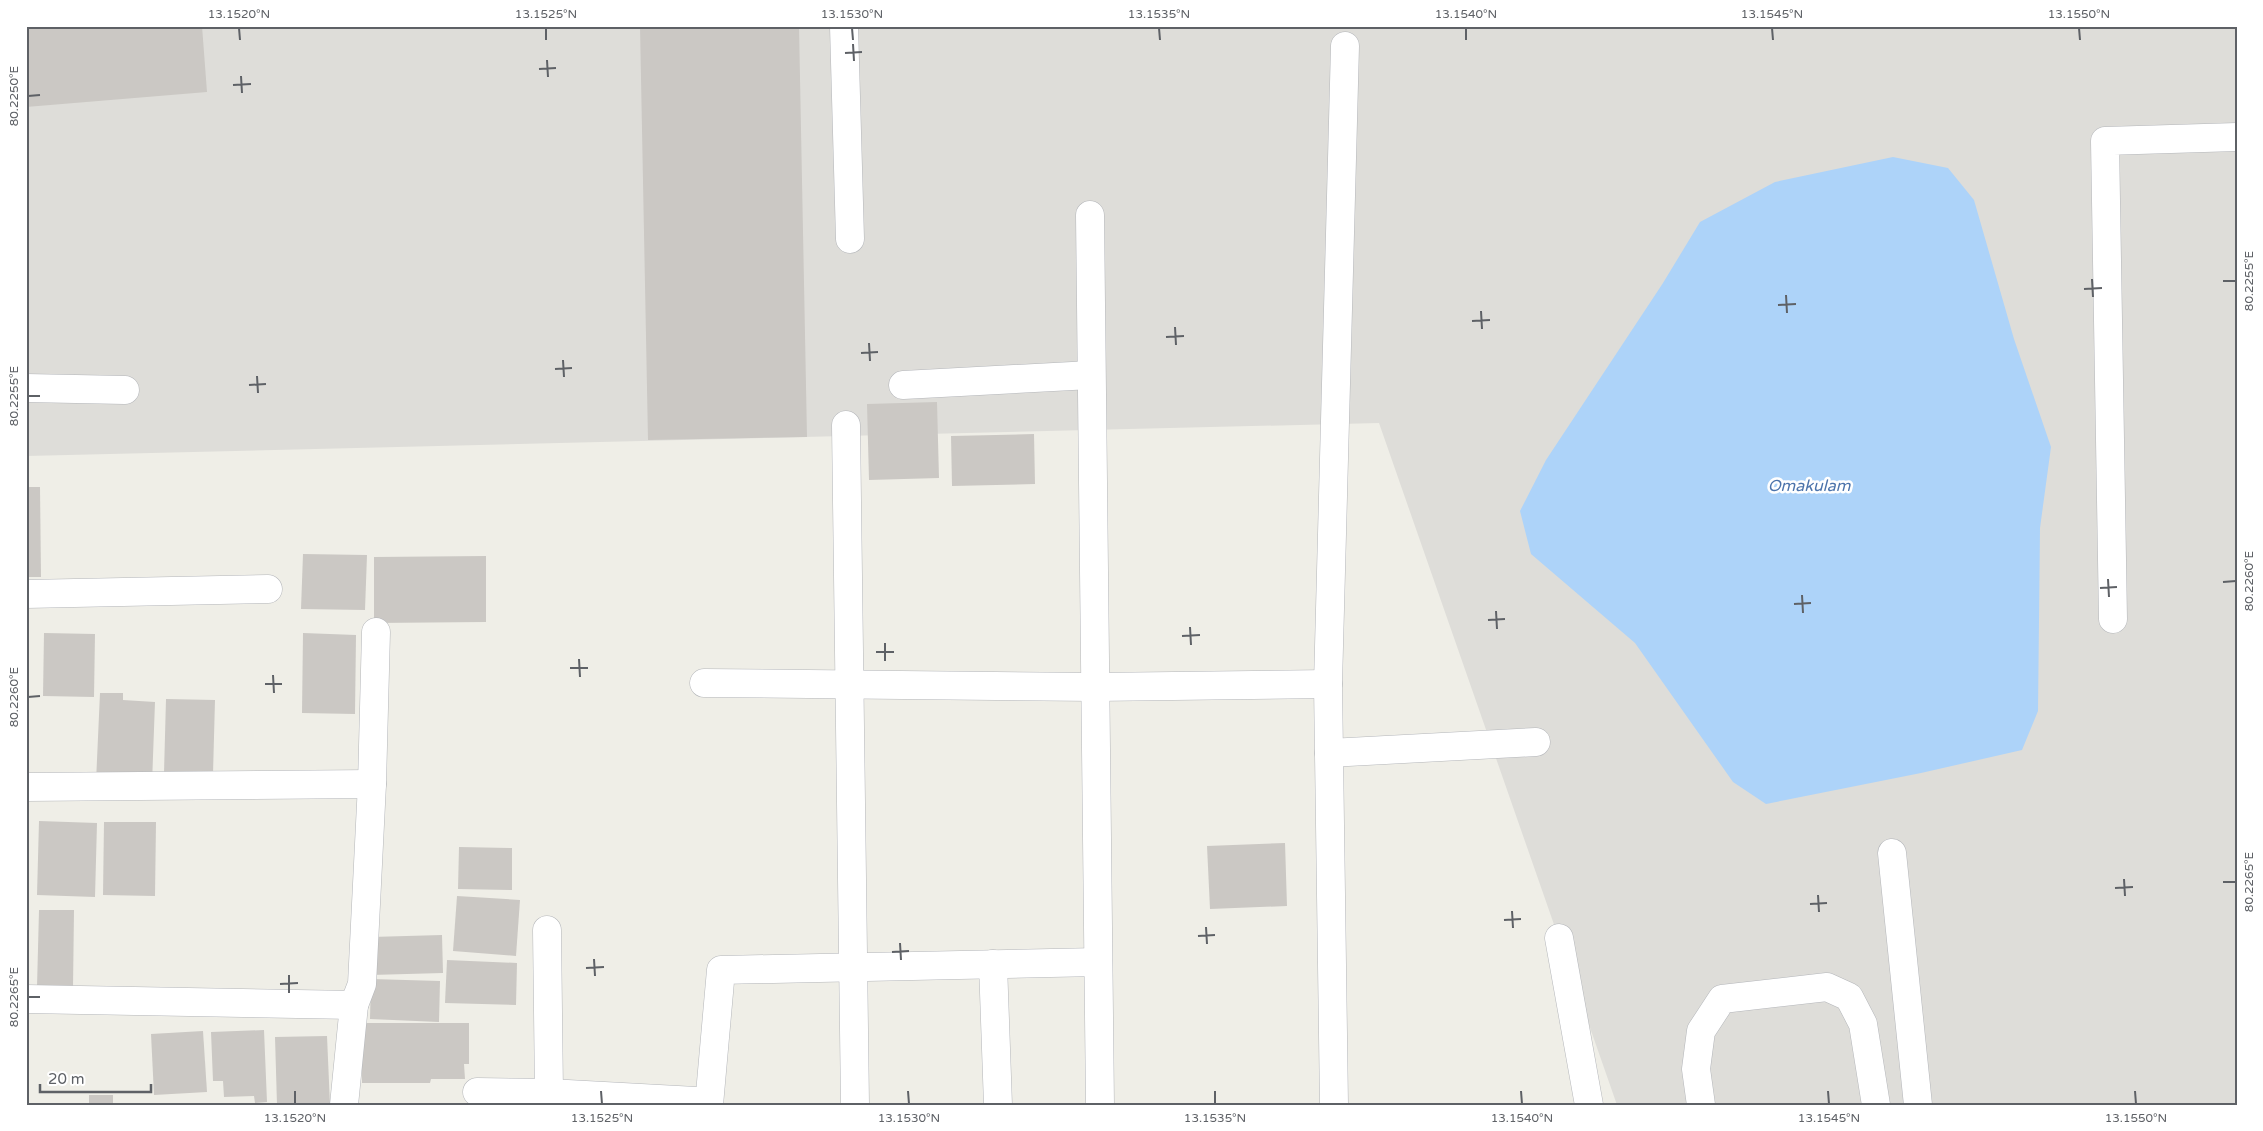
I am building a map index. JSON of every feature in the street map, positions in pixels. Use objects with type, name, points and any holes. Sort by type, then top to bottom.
[{"type":"street","points":[[844,26],[850,239]]},
{"type":"street","points":[[1334,1105],[1328,684],[1345,46]]},
{"type":"street","points":[[2113,619],[2105,141],[2237,137]]},
{"type":"street","points":[[1090,215],[1100,1105]]},
{"type":"street","points":[[903,385],[1091,375]]},
{"type":"street","points":[[26,388],[125,390]]},
{"type":"street","points":[[846,425],[856,1105]]},
{"type":"street","points":[[26,594],[268,589]]},
{"type":"street","points":[[344,1105],[354,1005],[362,984],[372,784],[376,632]]},
{"type":"street","points":[[704,683],[1095,687],[1328,684]]},
{"type":"street","points":[[1329,752],[1536,742]]},
{"type":"street","points":[[26,787],[372,784]]},
{"type":"street","points":[[1892,854],[1918,1105]]},
{"type":"street","points":[[547,930],[549,1093]]},
{"type":"street","points":[[1559,938],[1589,1105]]},
{"type":"street","points":[[710,1105],[721,970],[1098,962]]},
{"type":"street","points":[[993,964],[998,1105]]},
{"type":"street","points":[[1701,1105],[1696,1069],[1701,1031],[1722,999],[1827,987],[1849,997],[1863,1024],[1876,1105]]},
{"type":"street","points":[[26,999],[354,1005]]},
{"type":"street","points":[[477,1092],[549,1093],[696,1101],[704,1102],[706,1105]]},
{"type":"shaded area","points":[[26,26],[2237,26],[2237,1105],[1617,1105],[1379,423],[26,456]]},
{"type":"water","name":"Omakulam","points":[[1893,157],[1948,168],[1974,200],[2014,339],[2051,447],[2040,528],[2038,711],[2022,750],[1921,773],[1766,804],[1733,782],[1635,643],[1531,554],[1520,511],[1546,460],[1663,283],[1700,222],[1775,182]]},
{"type":"building","points":[[26,26],[202,26],[207,92],[26,107]]},
{"type":"building","points":[[640,26],[799,26],[807,437],[648,440]]},
{"type":"building","points":[[937,402],[939,478],[869,480],[867,404]]},
{"type":"building","points":[[1034,434],[1035,484],[952,486],[951,436]]},
{"type":"building","points":[[26,487],[40,487],[41,577],[26,577]]},
{"type":"building","points":[[303,554],[367,555],[365,610],[301,609]]},
{"type":"building","points":[[486,556],[486,622],[374,623],[374,557]]},
{"type":"building","points":[[44,633],[95,634],[94,697],[43,696]]},
{"type":"building","points":[[303,633],[356,635],[355,714],[302,713]]},
{"type":"building","points":[[100,693],[123,693],[123,700],[155,702],[152,784],[96,782]]},
{"type":"building","points":[[166,699],[215,700],[213,774],[164,773]]},
{"type":"building","points":[[39,821],[97,823],[95,897],[37,895]]},
{"type":"building","points":[[104,822],[156,822],[155,896],[103,895]]},
{"type":"building","points":[[1285,843],[1287,906],[1210,909],[1207,846]]},
{"type":"building","points":[[459,847],[512,848],[512,890],[458,889]]},
{"type":"building","points":[[457,896],[520,900],[516,956],[453,951]]},
{"type":"building","points":[[39,910],[74,910],[73,988],[37,987]]},
{"type":"building","points":[[442,935],[443,973],[371,975],[371,937]]},
{"type":"building","points":[[447,960],[517,963],[516,1005],[445,1003]]},
{"type":"building","points":[[371,979],[440,981],[439,1022],[370,1019]]},
{"type":"building","points":[[362,1023],[469,1023],[469,1064],[464,1064],[465,1079],[431,1079],[430,1083],[362,1083]]},
{"type":"building","points":[[264,1030],[267,1102],[255,1103],[254,1096],[224,1097],[223,1081],[213,1081],[211,1032]]},
{"type":"building","points":[[203,1031],[207,1092],[154,1095],[151,1034]]},
{"type":"building","points":[[327,1036],[330,1105],[277,1105],[275,1037]]},
{"type":"building","points":[[89,1095],[113,1095],[113,1105],[89,1105]]},
{"type":"building","points":[[363,1103],[401,1103],[401,1105],[363,1105]]}]
